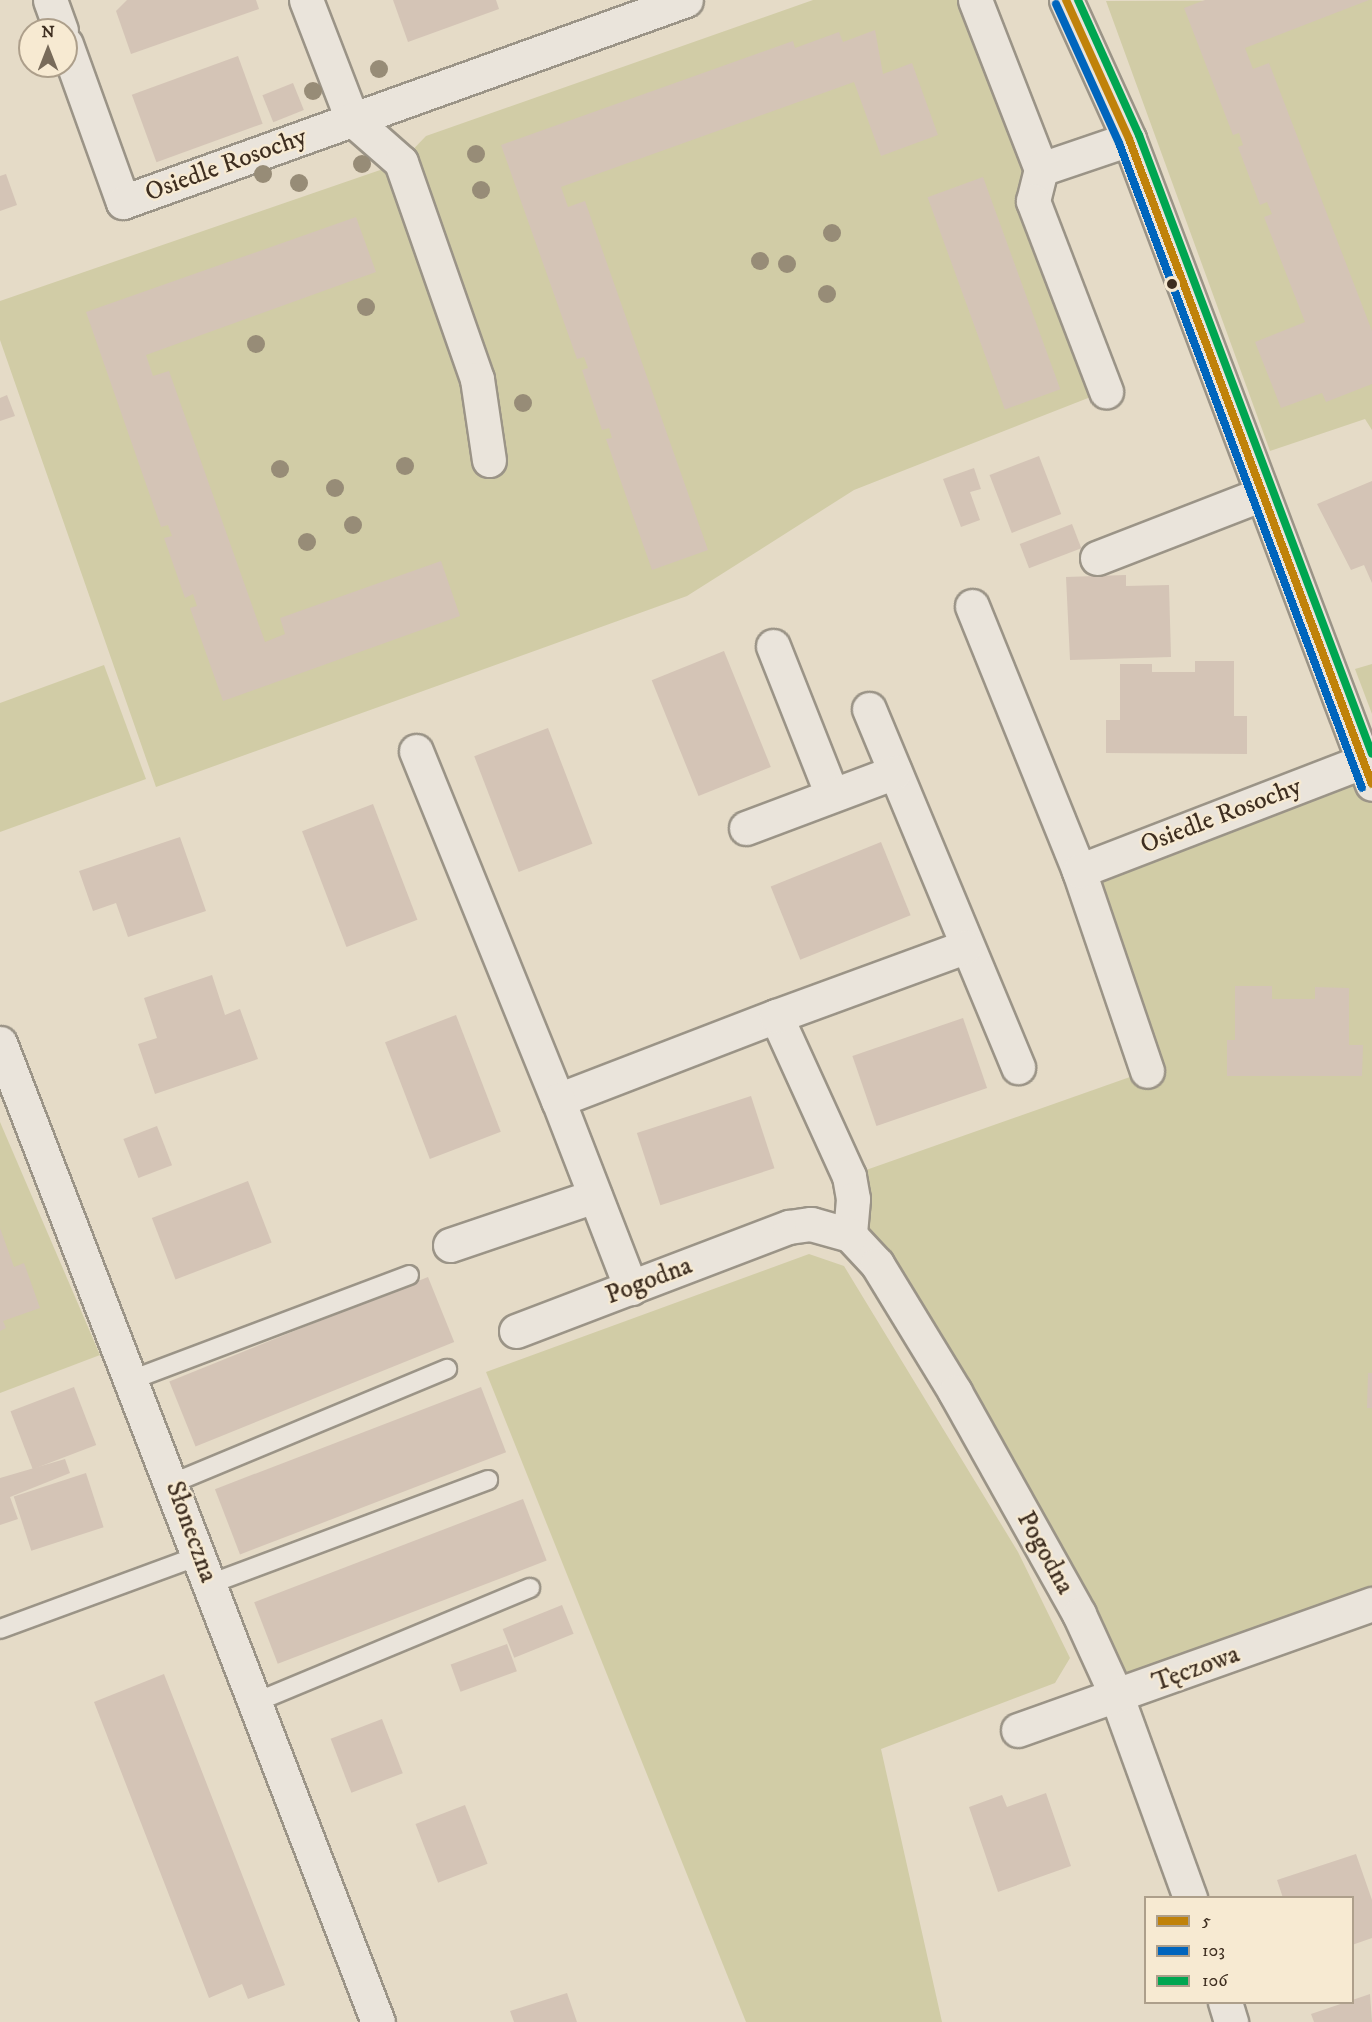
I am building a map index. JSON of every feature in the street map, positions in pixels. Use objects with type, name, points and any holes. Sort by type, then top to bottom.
[{"type":"street","points":[[50,0],[57,18]]},
{"type":"street","points":[[306,0],[351,119],[401,162],[477,379],[489,460]]},
{"type":"street","name":"Osiedle Rosochy","points":[[78,77],[123,202],[686,0]]},
{"type":"street","points":[[975,0],[1041,169],[1033,201],[1106,391]]},
{"type":"street","points":[[1066,0],[1094,52],[1129,139],[1368,772]]},
{"type":"street","points":[[1041,169],[1129,139]]},
{"type":"street","points":[[1097,558],[1262,494]]},
{"type":"street","points":[[972,606],[1079,871],[1147,1071]]},
{"type":"street","points":[[773,646],[832,795]]},
{"type":"street","points":[[869,709],[965,947],[1018,1067]]},
{"type":"street","points":[[416,751],[558,1100],[631,1288]]},
{"type":"street","points":[[746,828],[895,772]]},
{"type":"street","name":"Osiedle Rosochy","points":[[1079,871],[1368,772]]},
{"type":"street","points":[[558,1100],[776,1016],[965,947]]},
{"type":"street","points":[[776,1016],[849,1176],[853,1199],[850,1235]]},
{"type":"street","name":"Słoneczna","points":[[0,1043],[134,1379],[378,2022]]},
{"type":"street","points":[[450,1245],[595,1196]]},
{"type":"street","name":"Pogodna","points":[[516,1331],[789,1227],[811,1224],[850,1235],[877,1264],[955,1392],[1079,1614],[1117,1697],[1189,1896]]},
{"type":"street","name":"Tęczowa","points":[[1018,1730],[1117,1697],[1372,1604]]},
{"type":"street","points":[[1226,2004],[1232,2022]]},
{"type":"lane","points":[[134,1379],[409,1275]]},
{"type":"lane","points":[[173,1483],[447,1369]]},
{"type":"lane","points":[[0,1629],[205,1570],[488,1480]]},
{"type":"lane","points":[[256,1702],[530,1588]]},
{"type":"shaded area","points":[[813,0],[975,0],[1033,201],[1106,391],[854,490],[687,596],[156,787],[0,340],[0,301],[386,168],[401,162],[426,136]]},
{"type":"shaded area","points":[[1372,0],[1372,430],[1365,419],[1270,451],[1106,1]]},
{"type":"shaded area","points":[[1372,664],[1372,714],[1355,669]]},
{"type":"shaded area","points":[[104,665],[146,779],[0,832],[0,703]]},
{"type":"shaded area","points":[[1364,761],[1372,784],[1372,1604],[1117,1697],[877,1264],[849,1176],[1147,1071],[1079,871]]},
{"type":"shaded area","points":[[0,1122],[100,1355],[0,1393]]},
{"type":"shaded area","points":[[809,1254],[844,1266],[1018,1552],[1070,1658],[1055,1683],[881,1749],[942,2022],[746,2022],[486,1372]]},
{"type":"building","points":[[127,0],[256,0],[259,9],[131,54],[116,11]]},
{"type":"building","points":[[393,0],[496,0],[499,9],[408,42]]},
{"type":"building","points":[[1205,0],[1369,0],[1245,48],[1253,69],[1269,63],[1372,331],[1372,384],[1326,402],[1322,393],[1281,408],[1255,342],[1305,322],[1264,217],[1272,214],[1267,202],[1260,205],[1238,147],[1243,145],[1239,133],[1233,135],[1184,8]]},
{"type":"building","points":[[875,30],[883,74],[912,63],[938,135],[881,156],[854,82],[561,187],[568,207],[585,201],[708,550],[652,570],[606,439],[612,438],[609,428],[602,430],[582,370],[588,368],[584,357],[577,359],[501,145],[793,41],[795,48],[839,32],[843,42]]},
{"type":"building","points":[[238,56],[263,124],[156,162],[132,95]]},
{"type":"building","points":[[293,83],[304,110],[273,122],[262,95]]},
{"type":"building","points":[[6,174],[17,205],[0,211],[0,176]]},
{"type":"building","points":[[983,177],[1060,389],[1005,410],[928,197]]},
{"type":"building","points":[[356,217],[376,272],[146,355],[153,376],[169,371],[265,642],[285,634],[280,618],[441,561],[460,616],[223,701],[190,608],[197,606],[193,594],[185,598],[164,538],[172,536],[168,525],[161,527],[86,312]]},
{"type":"building","points":[[7,395],[15,416],[0,421],[0,398]]},
{"type":"building","points":[[1039,456],[1061,514],[1012,533],[990,475]]},
{"type":"building","points":[[974,468],[981,489],[970,492],[980,520],[961,527],[943,479]]},
{"type":"building","points":[[1372,481],[1372,583],[1364,565],[1351,570],[1317,504]]},
{"type":"building","points":[[1072,524],[1081,548],[1029,568],[1020,544]]},
{"type":"building","points":[[1126,575],[1126,586],[1169,585],[1171,657],[1070,660],[1066,577]]},
{"type":"building","points":[[724,651],[771,767],[699,796],[652,680]]},
{"type":"building","points":[[1195,661],[1234,661],[1234,716],[1247,716],[1247,754],[1106,753],[1106,720],[1120,720],[1120,664],[1152,664],[1152,672],[1195,672]]},
{"type":"building","points":[[548,728],[592,844],[519,872],[474,756]]},
{"type":"building","points":[[373,804],[417,920],[346,947],[302,831]]},
{"type":"building","points":[[180,837],[206,911],[128,937],[116,903],[93,911],[79,871]]},
{"type":"building","points":[[881,842],[911,915],[800,960],[771,887]]},
{"type":"building","points":[[212,975],[225,1015],[240,1009],[258,1059],[155,1094],[138,1044],[157,1038],[144,998]]},
{"type":"building","points":[[1235,986],[1272,986],[1272,999],[1315,999],[1315,987],[1349,988],[1349,1045],[1363,1045],[1362,1076],[1227,1076],[1227,1040],[1235,1040]]},
{"type":"building","points":[[456,1015],[501,1132],[430,1159],[385,1042]]},
{"type":"building","points":[[963,1018],[987,1088],[876,1126],[852,1056]]},
{"type":"building","points":[[751,1096],[774,1168],[660,1205],[637,1133]]},
{"type":"building","points":[[157,1126],[172,1165],[138,1178],[123,1139]]},
{"type":"building","points":[[248,1181],[272,1243],[175,1280],[152,1218]]},
{"type":"building","points":[[0,1228],[14,1267],[24,1263],[40,1308],[3,1321],[6,1328],[0,1331]]},
{"type":"building","points":[[428,1277],[454,1342],[196,1446],[169,1382]]},
{"type":"building","points":[[1368,1373],[1372,1373],[1372,1408],[1367,1408]]},
{"type":"building","points":[[74,1387],[96,1445],[33,1469],[11,1411]]},
{"type":"building","points":[[481,1387],[506,1452],[240,1554],[215,1489]]},
{"type":"building","points":[[65,1459],[70,1473],[10,1497],[18,1519],[0,1525],[0,1478]]},
{"type":"building","points":[[86,1473],[104,1527],[31,1551],[14,1496]]},
{"type":"building","points":[[523,1499],[547,1561],[278,1664],[254,1602]]},
{"type":"building","points":[[562,1605],[574,1634],[514,1658],[503,1629]]},
{"type":"building","points":[[507,1644],[517,1671],[461,1692],[451,1665]]},
{"type":"building","points":[[164,1674],[285,1985],[248,1999],[242,1984],[209,1998],[94,1702]]},
{"type":"building","points":[[382,1719],[403,1773],[351,1793],[331,1739]]},
{"type":"building","points":[[1046,1793],[1071,1866],[998,1892],[969,1807],[1002,1795],[1007,1807]]},
{"type":"building","points":[[465,1805],[488,1864],[438,1883],[416,1824]]},
{"type":"building","points":[[1356,1854],[1372,1900],[1372,1938],[1354,1944],[1354,1896],[1282,1896],[1277,1880]]},
{"type":"building","points":[[567,1993],[577,2022],[514,2022],[510,2011]]},
{"type":"building","points":[[1370,1994],[1372,2022],[1314,2022],[1311,2014],[1340,2004],[1354,2004],[1354,1999]]},
{"type":"transit line","name":"5","points":[[1066,0],[1129,139],[1372,784]]},
{"type":"transit line","name":"106","points":[[1078,0],[1139,135],[1372,754]]},
{"type":"transit line","name":"103","points":[[1056,4],[1119,143],[1362,788]]}]
